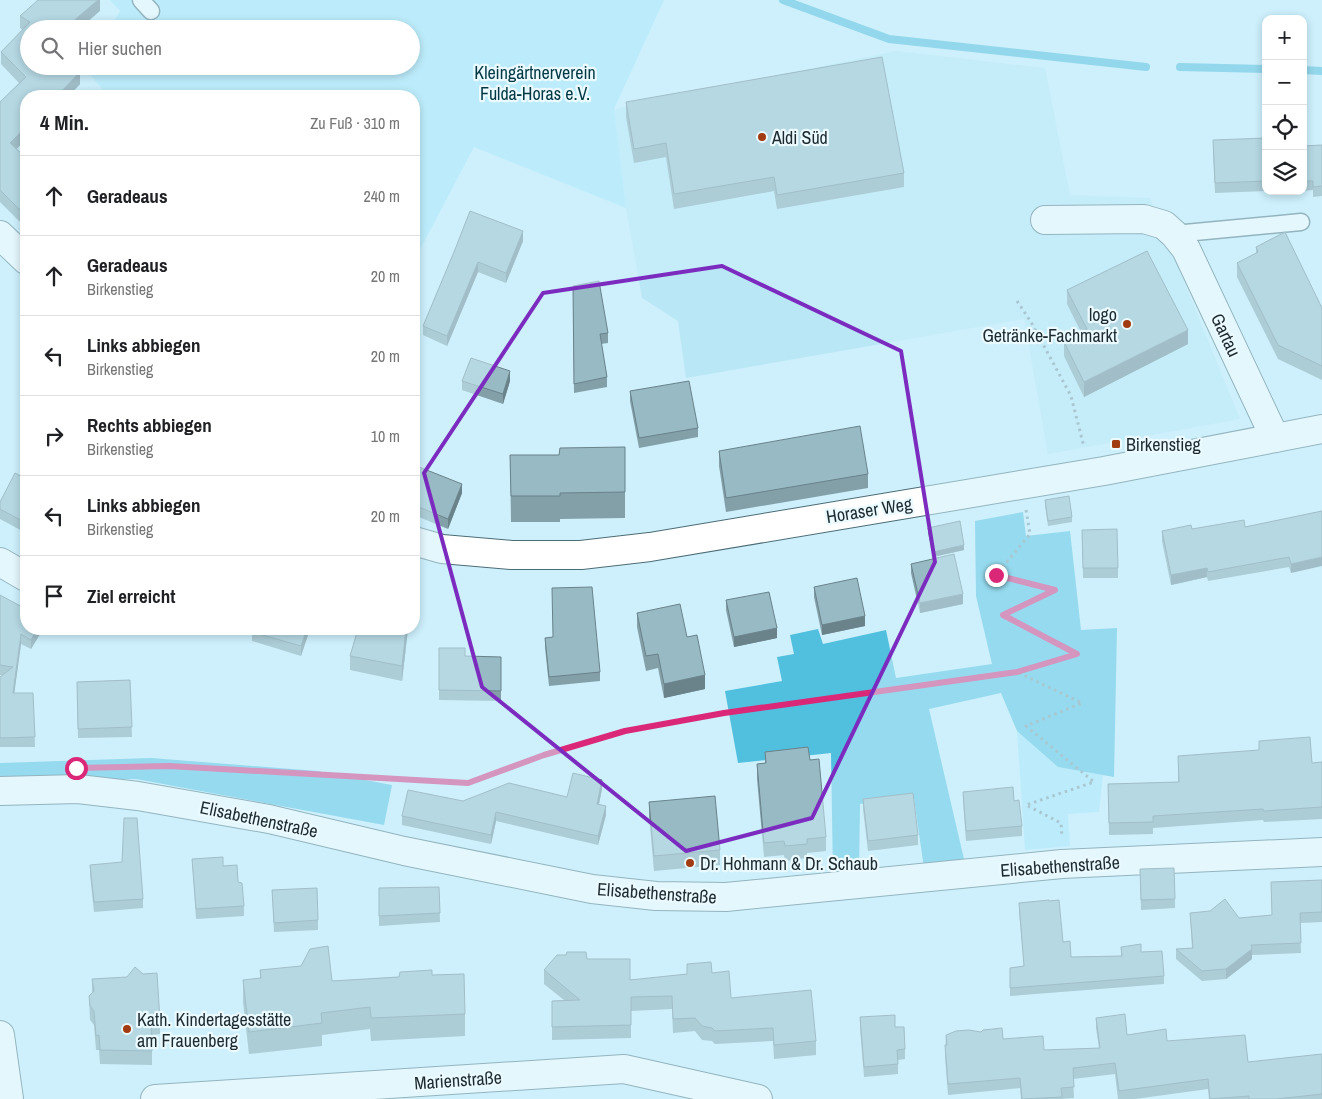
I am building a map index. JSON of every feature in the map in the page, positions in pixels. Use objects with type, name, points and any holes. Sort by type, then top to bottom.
[{"type":"street","name":"Gartau","points":[[1045,220],[1144,219],[1164,226],[1174,234],[1186,249],[1275,438]]},
{"type":"street","points":[[0,235],[20,254]]},
{"type":"street","name":"Horaser Weg","points":[[420,544],[442,549],[512,555],[581,555],[650,547],[1104,472],[1322,429]]},
{"type":"street","points":[[0,562],[20,574]]},
{"type":"street","name":"Elisabethenstraße","points":[[0,791],[78,789],[138,796],[268,819],[404,851],[592,889],[656,896],[726,897],[1062,864],[1322,852]]},
{"type":"street","points":[[0,1035],[9,1099]]},
{"type":"street","name":"Marienstraße","points":[[155,1099],[624,1069],[758,1099]]},
{"type":"lane","points":[[1174,234],[1301,222]]},
{"type":"path","points":[[1017,301],[1031,322],[1071,396],[1086,456]]},
{"type":"path","points":[[132,767],[169,766],[468,783],[544,755],[625,731],[724,713],[1017,672],[1077,654],[1003,615],[1055,590],[996,575],[1030,534],[1025,504]]},
{"type":"path","points":[[1017,672],[1082,703],[1026,726],[1094,782],[1026,805],[1061,823],[1062,838]]},
{"type":"highlighted area","points":[[722,266],[901,351],[935,562],[812,818],[686,851],[482,687],[424,473],[543,293]]},
{"type":"shaded area","points":[[896,51],[1045,68],[1070,195],[1150,198],[1240,419],[1048,454],[1024,319],[686,378],[678,321],[642,298],[626,208],[614,109]]},
{"type":"shaded area","points":[[1023,512],[1026,536],[1070,531],[1081,630],[1117,628],[1114,777],[1058,767],[1017,731],[1001,693],[929,709],[964,859],[924,868],[914,799],[860,804],[859,873],[833,877],[831,753],[738,763],[725,691],[782,681],[777,657],[794,654],[790,635],[818,629],[823,644],[886,630],[896,678],[992,664],[976,596],[975,521]]},
{"type":"shaded area","points":[[151,758],[317,771],[392,785],[384,825],[136,779],[0,782],[0,763]]},
{"type":"green space","name":"Kleingärtnerverein Fulda-Horas e.V.","points":[[110,0],[664,0],[614,109],[626,208],[474,147],[420,250],[420,90],[103,90],[90,75],[420,75],[420,20],[115,20],[120,11]]},
{"type":"green space","points":[[1017,731],[1058,767],[1103,775],[1099,812],[1068,814],[1070,846],[1025,850]]},
{"type":"building","points":[[38,0],[98,0],[75,20],[27,20],[20,16]]},
{"type":"building","points":[[20,32],[20,71],[1,52]]},
{"type":"building","name":"Aldi Süd","points":[[882,57],[904,173],[777,195],[774,177],[674,194],[666,143],[634,149],[626,102]]},
{"type":"building","points":[[24,75],[77,75],[63,90],[20,90],[20,133],[10,143],[20,152],[20,210],[0,190],[0,102],[26,77]]},
{"type":"building","points":[[1262,138],[1262,181],[1215,183],[1213,140]]},
{"type":"building","points":[[1322,145],[1322,186],[1313,187],[1313,181],[1307,181],[1307,146]]},
{"type":"building","points":[[470,211],[523,231],[506,273],[478,262],[447,336],[423,326]]},
{"type":"building","points":[[1285,232],[1322,306],[1322,366],[1278,345],[1237,263],[1258,252],[1256,247]]},
{"type":"building","name":"logo Getränke-Fachmarkt","points":[[1147,251],[1188,330],[1084,382],[1064,342],[1087,329],[1067,290]]},
{"type":"building","points":[[599,281],[608,333],[600,334],[607,377],[574,384],[573,286]]},
{"type":"building","points":[[471,358],[510,371],[503,394],[462,381]]},
{"type":"building","points":[[689,381],[698,428],[639,438],[630,391]]},
{"type":"building","points":[[860,426],[868,474],[726,498],[719,451]]},
{"type":"building","points":[[625,447],[625,492],[560,493],[560,496],[511,496],[510,455],[559,455],[560,448]]},
{"type":"building","points":[[420,467],[462,484],[448,519],[420,507]]},
{"type":"building","points":[[15,473],[20,476],[20,520],[0,509],[0,502]]},
{"type":"building","points":[[1069,496],[1072,517],[1048,521],[1045,500]]},
{"type":"building","points":[[1322,511],[1322,557],[1291,564],[1289,557],[1208,572],[1207,568],[1171,575],[1162,531],[1191,525],[1192,529],[1244,520],[1245,527]]},
{"type":"building","points":[[960,521],[964,545],[933,552],[928,528]]},
{"type":"building","points":[[1117,529],[1118,568],[1083,568],[1082,530]]},
{"type":"building","points":[[954,554],[963,594],[920,603],[911,564]]},
{"type":"building","points":[[857,578],[865,616],[822,625],[814,587]]},
{"type":"building","points":[[592,587],[600,672],[549,677],[545,638],[553,637],[552,588]]},
{"type":"building","points":[[769,592],[777,628],[734,637],[726,600]]},
{"type":"building","points":[[0,595],[20,606],[21,635],[13,693],[33,693],[35,737],[0,738],[0,677],[13,667],[0,665]]},
{"type":"building","points":[[680,604],[687,637],[697,635],[705,675],[664,684],[658,654],[646,656],[637,613]]},
{"type":"building","points":[[23,635],[34,635],[31,640]]},
{"type":"building","points":[[262,635],[305,635],[301,646]]},
{"type":"building","points":[[356,635],[405,635],[402,666],[350,656]]},
{"type":"building","points":[[439,648],[465,648],[465,656],[501,657],[501,691],[439,690]]},
{"type":"building","points":[[130,680],[132,727],[78,729],[77,682]]},
{"type":"building","points":[[1310,737],[1312,763],[1322,762],[1322,807],[1153,816],[1153,822],[1109,823],[1108,784],[1179,782],[1178,756],[1259,750],[1259,741]]},
{"type":"building","points":[[808,747],[810,760],[819,759],[826,837],[807,839],[807,844],[785,846],[784,841],[764,843],[757,764],[766,763],[765,752]]},
{"type":"building","points":[[573,773],[602,780],[597,804],[606,806],[598,836],[496,812],[491,835],[402,816],[408,790],[463,801],[509,783],[567,797]]},
{"type":"building","points":[[1013,787],[1014,801],[1019,800],[1022,826],[966,831],[963,792]]},
{"type":"building","points":[[913,793],[918,835],[868,841],[863,799]]},
{"type":"building","points":[[715,796],[720,850],[654,856],[649,802]]},
{"type":"building","points":[[124,818],[137,818],[143,899],[94,902],[90,865],[122,862]]},
{"type":"building","points":[[223,857],[223,866],[237,865],[238,882],[242,883],[244,906],[196,909],[192,859]]},
{"type":"building","points":[[1174,868],[1175,899],[1141,900],[1140,869]]},
{"type":"building","points":[[1322,880],[1322,912],[1300,913],[1301,943],[1251,945],[1252,949],[1226,969],[1202,971],[1176,949],[1193,948],[1190,913],[1210,911],[1225,899],[1239,918],[1272,915],[1271,882]]},
{"type":"building","points":[[439,887],[440,913],[379,916],[379,888]]},
{"type":"building","points":[[317,888],[318,920],[274,923],[272,890]]},
{"type":"building","points":[[1059,900],[1063,942],[1070,941],[1071,957],[1122,956],[1121,947],[1141,944],[1141,952],[1162,951],[1164,976],[1010,988],[1010,968],[1024,966],[1019,903]]},
{"type":"building","points":[[328,946],[332,981],[399,977],[400,972],[432,970],[432,975],[464,974],[465,1014],[371,1018],[370,1007],[321,1013],[322,1023],[249,1032],[243,980],[261,978],[260,970],[301,966],[310,949]]},
{"type":"building","points":[[567,952],[586,952],[587,959],[630,959],[630,980],[687,974],[687,964],[711,962],[712,973],[729,971],[731,998],[811,990],[816,1041],[774,1045],[773,1028],[715,1031],[712,1028],[702,1026],[695,1018],[673,1019],[672,996],[631,997],[631,1025],[552,1027],[552,1001],[580,1000],[544,970],[557,955],[566,955]]},
{"type":"building","name":"Kath. Kindertagesstätte am Frauenberg","points":[[135,967],[143,974],[157,973],[160,1020],[151,1021],[152,1051],[100,1050],[99,1035],[96,1036],[94,1011],[90,1006],[89,996],[94,991],[92,979],[127,977]]},
{"type":"building","points":[[1125,1014],[1127,1035],[1166,1029],[1167,1041],[1245,1035],[1248,1062],[1322,1054],[1322,1094],[1276,1099],[1249,1099],[1249,1096],[1210,1099],[1208,1079],[1119,1091],[1115,1063],[1073,1068],[1074,1087],[1061,1088],[1062,1097],[1022,1099],[1020,1078],[948,1084],[946,1035],[956,1031],[969,1030],[981,1032],[983,1030],[1002,1028],[1003,1039],[1043,1036],[1044,1050],[1100,1048],[1096,1018]]},
{"type":"building","points":[[895,1015],[895,1027],[904,1027],[905,1049],[897,1050],[898,1064],[864,1067],[860,1017]]},
{"type":"waterway","points":[[783,0],[889,39],[1146,67]]},
{"type":"waterway","points":[[1180,67],[1262,69]]},
{"type":"waterway","points":[[1307,70],[1322,71]]},
{"type":"place","name":"Aldi Süd","points":[[762,137]]},
{"type":"place","name":"logo Getränke-Fachmarkt","points":[[1127,324]]},
{"type":"place","name":"Birkenstieg","points":[[1116,444]]},
{"type":"place","name":"Dr. Hohmann & Dr. Schaub","points":[[690,863]]},
{"type":"place","name":"Kath. Kindertagesstätte am Frauenberg","points":[[127,1029]]},
{"type":"route","points":[[76,768],[169,766],[468,783],[544,755],[625,731],[724,713],[1017,672],[1077,654],[1003,615],[1055,590],[996,575]]}]
